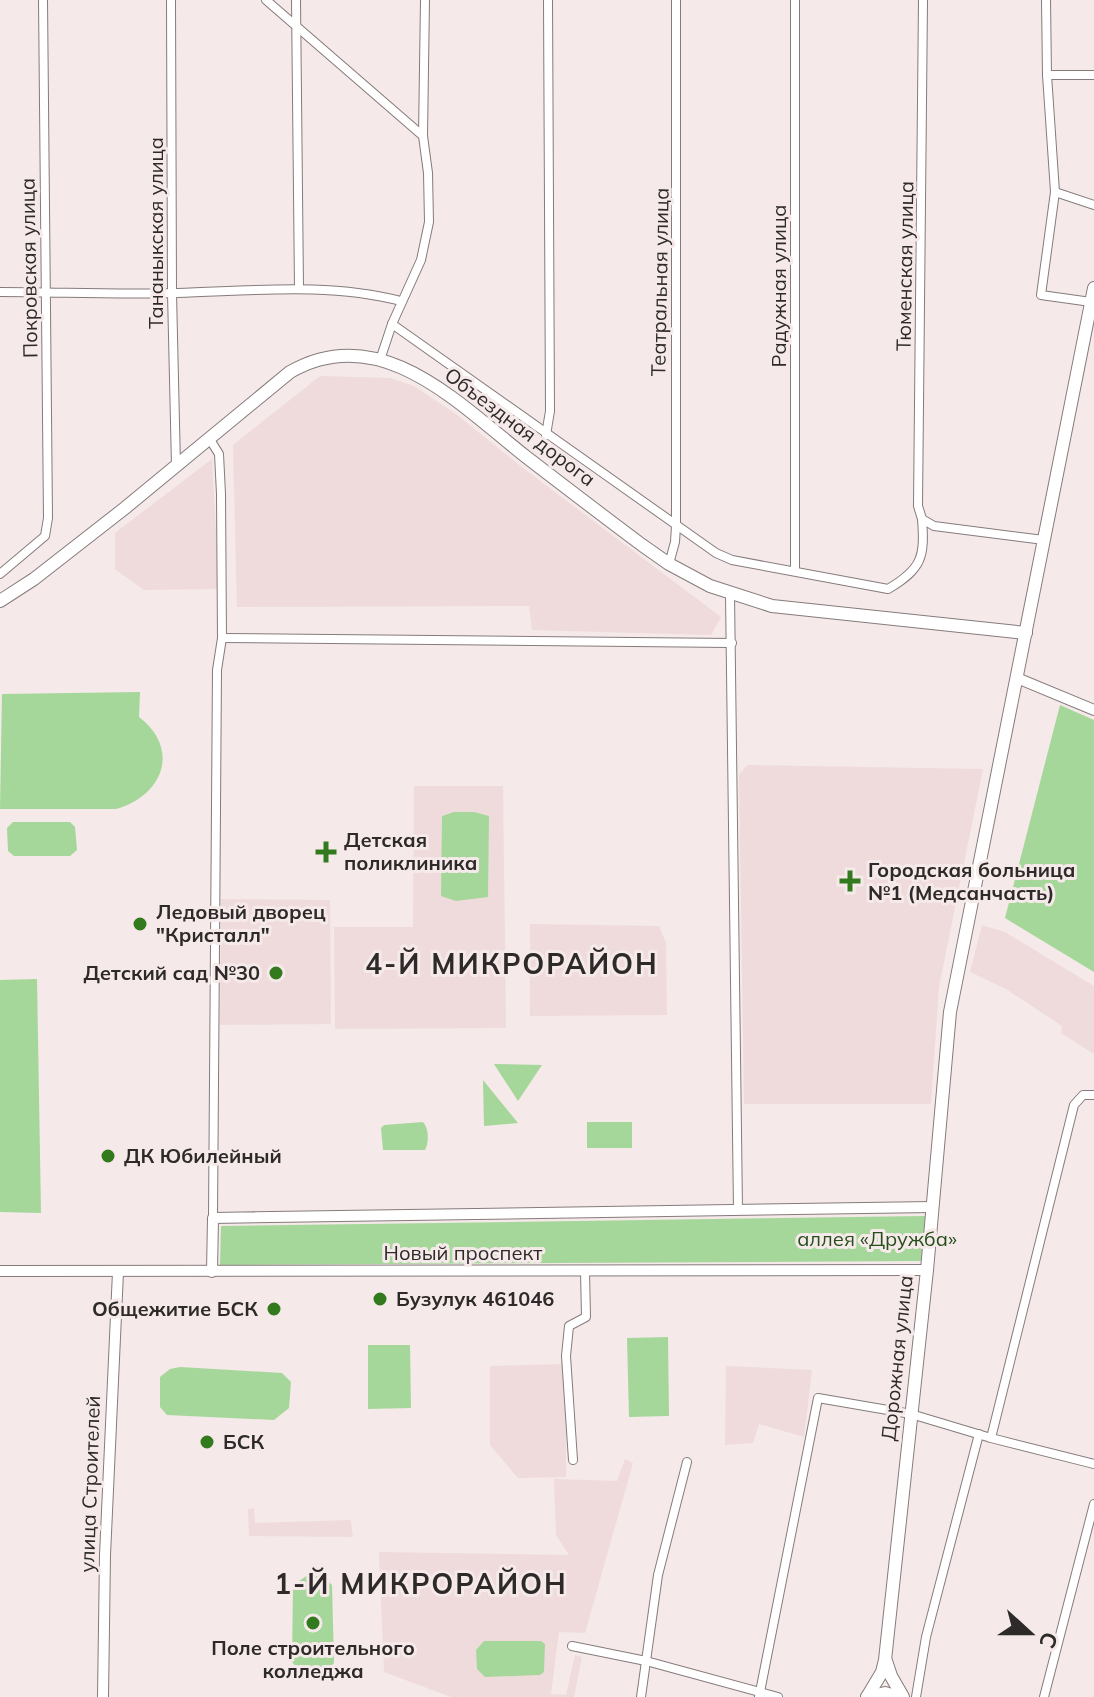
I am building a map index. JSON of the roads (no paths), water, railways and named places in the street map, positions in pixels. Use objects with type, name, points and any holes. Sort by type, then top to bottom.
[{"type":"main road","name":"Дорожная улица","points":[[885,1660],[927,1270],[950,1012],[1094,288]]},
{"type":"main road","name":"Объездная дорога","points":[[0,601],[34,579],[268,389],[304,364],[343,354],[380,360],[419,376],[462,404],[669,564],[730,594],[787,608],[1026,633]]},
{"type":"main road","points":[[867,1697],[882,1672],[885,1660]]},
{"type":"main road","points":[[885,1660],[901,1697]]},
{"type":"main road","points":[[867,1697],[885,1693],[901,1697]]},
{"type":"street","name":"Покровская улица","points":[[0,574],[45,536],[48,518],[43,0]]},
{"type":"street","name":"Тананыкская улица","points":[[171,0],[176,466]]},
{"type":"street","points":[[266,0],[423,136]]},
{"type":"street","points":[[296,0],[299,289]]},
{"type":"street","points":[[380,360],[401,301],[421,260],[429,222],[428,173],[423,136],[425,0]]},
{"type":"street","points":[[546,435],[550,411],[548,0]]},
{"type":"street","name":"Театральная улица","points":[[669,564],[676,526],[676,0]]},
{"type":"street","name":"Радужная улица","points":[[795,0],[795,571]]},
{"type":"street","name":"Тюменская улица","points":[[795,571],[888,589],[900,582],[921,560],[924,544],[918,506],[923,0]]},
{"type":"street","points":[[1046,0],[1047,75],[1055,192],[1041,295],[1091,302]]},
{"type":"street","points":[[1047,75],[1094,75]]},
{"type":"street","points":[[1055,192],[1094,205]]},
{"type":"street","points":[[0,292],[172,293],[299,289],[376,295],[401,301]]},
{"type":"street","points":[[392,324],[676,526],[732,560],[795,571]]},
{"type":"street","points":[[209,438],[219,454],[220,466],[222,638],[216,679],[212,1272]]},
{"type":"street","points":[[922,519],[934,526],[1044,540]]},
{"type":"street","points":[[730,594],[738,1210]]},
{"type":"street","points":[[222,638],[732,643]]},
{"type":"street","points":[[1017,678],[1094,710]]},
{"type":"street","points":[[991,1438],[1074,1105],[1083,1095],[1094,1095]]},
{"type":"street","points":[[213,1218],[933,1207]]},
{"type":"street","name":"Новый проспект","points":[[0,1271],[927,1270]]},
{"type":"street","points":[[573,1460],[566,1356],[569,1326],[586,1317],[585,1271]]},
{"type":"street","name":"улица Строителей","points":[[103,1697],[105,1555],[118,1272]]},
{"type":"street","points":[[759,1694],[818,1398],[911,1414],[1094,1464]]},
{"type":"street","points":[[916,1697],[926,1637],[979,1434]]},
{"type":"street","points":[[641,1697],[658,1575],[687,1462]]},
{"type":"street","points":[[1044,1697],[1094,1504]]},
{"type":"street","points":[[572,1646],[646,1661],[778,1697]]},
{"type":"place","name":"Детская поликлиника","points":[[326,852]]},
{"type":"place","name":"Городская больница №1 (Медсанчасть)","points":[[850,881]]},
{"type":"place","name":"Ледовый дворец \"Кристалл\"","points":[[140,924]]},
{"type":"place","name":"Детский сад №30","points":[[276,973]]},
{"type":"place","name":"ДК Юбилейный","points":[[108,1156]]},
{"type":"place","name":"Бузулук 461046","points":[[380,1299]]},
{"type":"place","name":"Общежитие БСК","points":[[274,1309]]},
{"type":"place","name":"БСК","points":[[207,1442]]},
{"type":"place","name":"Поле строительного колледжа","points":[[313,1623]]},
{"type":"district","name":"4-Й МИКРОРАЙОН","points":[[512,964]]},
{"type":"district","name":"1-Й МИКРОРАЙОН","points":[[421,1584]]},
{"type":"park label","name":"аллея «Дружба»","points":[[877,1239]]}]
